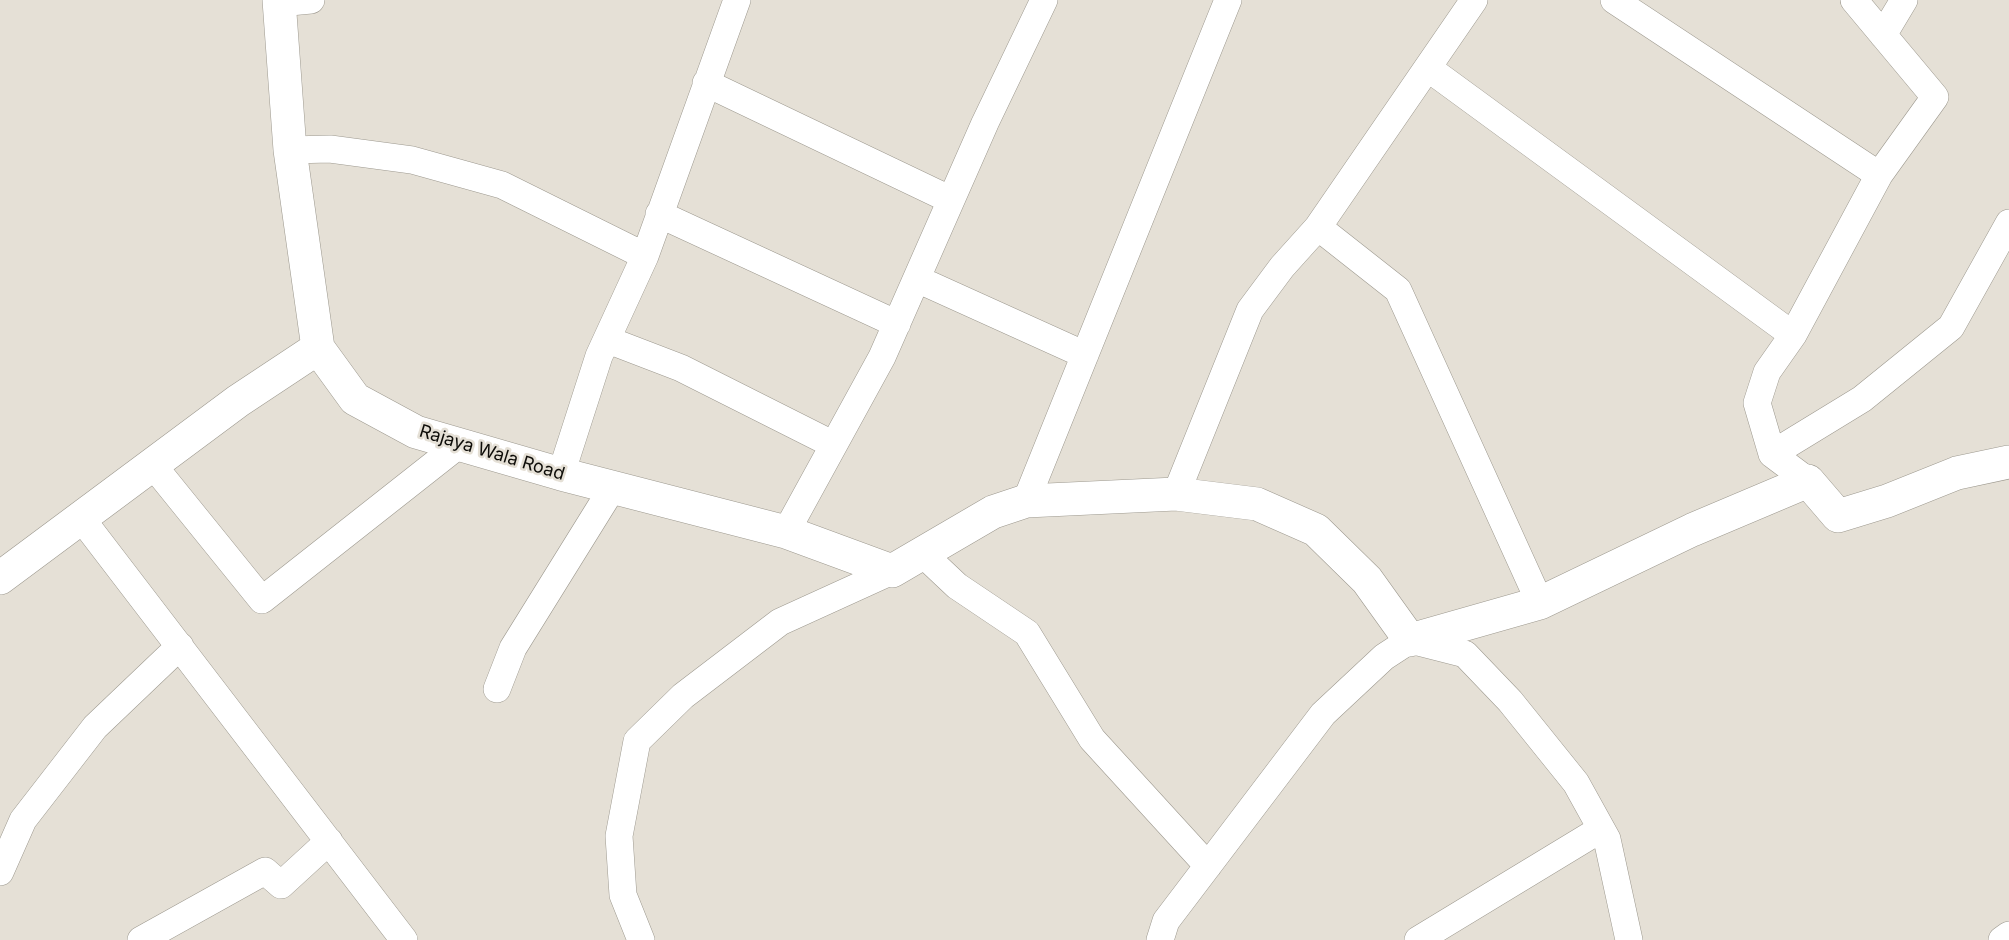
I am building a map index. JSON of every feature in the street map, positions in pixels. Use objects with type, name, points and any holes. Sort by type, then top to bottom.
[{"type":"street","points":[[561,474],[599,356],[645,256],[737,0]]},
{"type":"street","points":[[786,532],[832,444],[882,357],[951,200],[1044,0]]},
{"type":"street","points":[[1026,501],[1228,0]]},
{"type":"street","points":[[1176,494],[1250,310],[1282,267],[1318,227],[1474,0]]},
{"type":"street","points":[[1614,0],[1879,175]]},
{"type":"street","points":[[1854,0],[1935,97],[1879,175],[1793,335],[1767,372],[1757,403],[1772,454],[1808,481],[1838,516],[1887,501],[1957,473],[2009,462]]},
{"type":"street","points":[[1883,35],[1904,0]]},
{"type":"street","name":"Rajaya Wala Road","points":[[290,1],[290,150],[318,348],[355,399],[416,432],[561,474],[786,532],[892,571]]},
{"type":"street","points":[[1428,68],[1793,335]]},
{"type":"street","points":[[706,82],[951,200]]},
{"type":"street","points":[[290,150],[330,149],[412,160],[502,185],[645,256]]},
{"type":"street","points":[[659,214],[897,324]]},
{"type":"street","points":[[1772,454],[1862,399],[1951,327],[2009,223]]},
{"type":"street","points":[[1318,227],[1398,290],[1540,603]]},
{"type":"street","points":[[917,279],[1085,355]]},
{"type":"street","points":[[608,340],[681,368],[832,444]]},
{"type":"street","points":[[0,578],[238,400],[318,348]]},
{"type":"street","points":[[152,464],[262,600],[460,444]]},
{"type":"street","points":[[1160,940],[1166,921],[1323,714],[1384,657],[1410,640],[1540,603],[1692,530],[1808,481]]},
{"type":"street","points":[[497,688],[513,648],[613,487]]},
{"type":"street","points":[[641,940],[623,895],[619,836],[637,741],[683,696],[780,622],[892,571],[993,512],[1026,501],[1176,494],[1257,504],[1316,530],[1367,580],[1410,640],[1465,654],[1510,701],[1576,783],[1607,839],[1629,940]]},
{"type":"street","points":[[81,518],[404,940]]},
{"type":"street","points":[[922,553],[957,586],[1027,633],[1092,739],[1208,866]]},
{"type":"street","points":[[0,872],[23,820],[95,727],[180,646]]},
{"type":"street","points":[[1418,940],[1601,829]]},
{"type":"street","points":[[141,940],[265,871],[281,885],[329,841]]},
{"type":"street","points":[[2002,940],[2009,935]]}]
